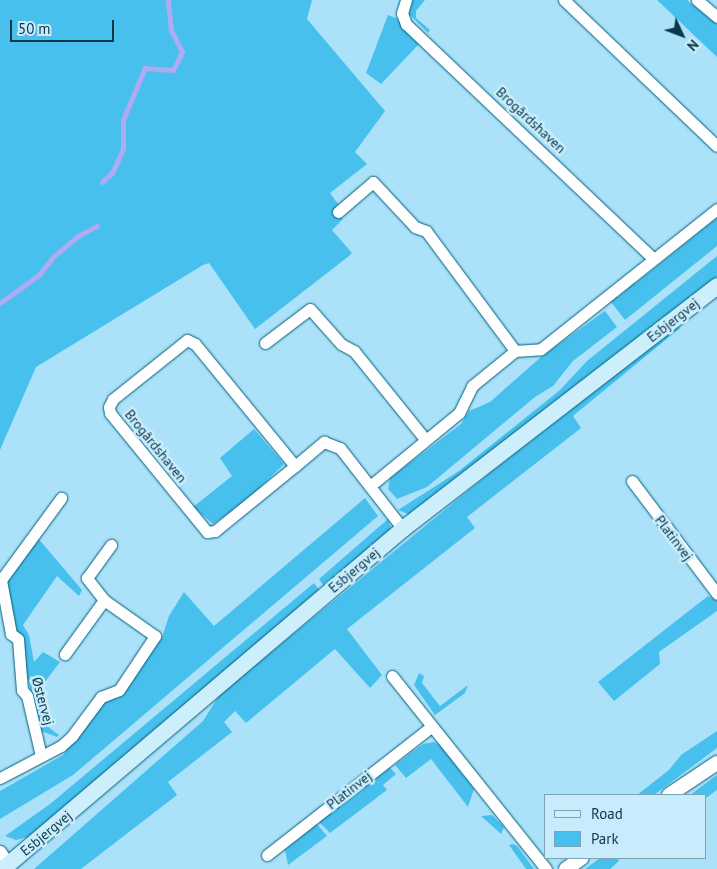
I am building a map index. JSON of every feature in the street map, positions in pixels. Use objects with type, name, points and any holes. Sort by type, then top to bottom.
[{"type":"main road","name":"Esbjergvej","points":[[4,861],[403,529],[717,286]]},
{"type":"street","name":"Brogårdshaven","points":[[406,0],[402,13],[406,24],[653,258]]},
{"type":"street","points":[[564,0],[717,146]]},
{"type":"street","points":[[696,0],[717,17]]},
{"type":"street","points":[[338,212],[374,182],[415,226],[426,231],[515,351]]},
{"type":"street","points":[[370,486],[459,413],[472,386],[515,351],[541,349],[717,209]]},
{"type":"street","points":[[265,343],[310,309],[341,344],[354,351],[425,439]]},
{"type":"street","name":"Brogårdshaven","points":[[295,466],[195,344],[187,340],[113,399],[109,407],[110,414],[207,532],[215,531],[295,466],[324,442],[332,443],[340,448],[403,529]]},
{"type":"street","name":"Platinvej","points":[[632,482],[717,594]]},
{"type":"street","name":"Østervej","points":[[41,756],[28,696],[22,690],[18,639],[11,634],[1,580],[60,498]]},
{"type":"street","name":"Østervej","points":[[0,778],[41,756],[72,736],[101,697],[119,690],[156,636],[104,600],[87,578],[111,545]]},
{"type":"street","points":[[65,654],[104,600]]},
{"type":"street","points":[[392,676],[546,869]]},
{"type":"street","name":"Platinvej","points":[[267,855],[432,726]]},
{"type":"street","points":[[670,794],[717,763]]},
{"type":"street","points":[[566,869],[581,859]]},
{"type":"green space","points":[[0,0],[312,0],[307,19],[385,111],[355,152],[367,164],[330,193],[338,204],[334,210],[343,219],[332,230],[352,253],[349,256],[255,329],[209,263],[203,265],[36,367],[0,450]]},
{"type":"green space","points":[[412,0],[425,0],[416,11],[416,18],[430,30],[428,33],[409,14]]},
{"type":"green space","points":[[657,0],[687,0],[717,24],[717,57]]},
{"type":"green space","points":[[388,15],[396,18],[420,43],[381,84],[366,73]]},
{"type":"green space","points":[[717,218],[717,246],[625,320],[611,302],[612,296],[618,297],[630,287],[628,283],[636,283]]},
{"type":"green space","points":[[717,256],[717,277],[413,516],[398,510],[459,471],[560,390],[587,361]]},
{"type":"green space","points":[[605,311],[617,327],[573,361],[553,386],[535,397],[427,487],[397,499],[388,489],[390,478],[461,424],[469,411],[490,402],[541,357]]},
{"type":"green space","points":[[678,326],[680,328],[573,416],[581,428],[467,517],[475,528],[347,629],[382,675],[370,688],[335,649],[246,723],[235,711],[224,722],[232,732],[168,782],[177,795],[81,869],[34,869],[203,721],[220,694],[491,472]]},
{"type":"green space","points":[[254,429],[284,464],[245,502],[213,524],[193,507],[232,476],[220,458]]},
{"type":"green space","points":[[365,498],[378,516],[73,775],[0,819],[0,791],[63,755],[103,702],[121,697],[162,637],[169,616],[184,592],[214,626]]},
{"type":"green space","points":[[388,519],[391,528],[388,535],[325,588],[319,579]]},
{"type":"green space","points":[[37,537],[82,590],[79,596],[57,576],[23,625],[29,635],[34,662],[43,652],[60,662],[38,691],[47,726],[59,735],[57,737],[41,731],[16,633],[7,581]]},
{"type":"green space","points":[[314,583],[320,591],[28,837],[16,840],[5,836],[50,804]]},
{"type":"green space","points":[[708,596],[717,600],[717,611],[659,652],[660,664],[614,701],[598,682]]},
{"type":"green space","points":[[419,673],[424,676],[422,683],[440,706],[468,685],[465,693],[435,715],[414,685]]},
{"type":"green space","points":[[717,731],[717,748],[655,794],[638,794],[669,770],[681,755]]},
{"type":"green space","points":[[434,742],[441,746],[474,789],[468,807],[431,759],[406,778],[395,765],[423,744]]},
{"type":"green space","points":[[390,768],[396,774],[383,785],[387,790],[330,833],[319,822]]},
{"type":"green space","points":[[717,775],[717,790],[707,797],[707,794],[691,794]]},
{"type":"green space","points":[[492,815],[504,827],[501,834],[481,816]]},
{"type":"green space","points":[[317,824],[327,836],[288,865],[285,850]]},
{"type":"green space","points":[[509,845],[517,846],[534,869],[526,869]]},
{"type":"green space","points":[[599,859],[618,859],[619,861],[610,869],[585,869]]},
{"type":"waterway","points":[[102,182],[112,173],[123,149],[123,120],[145,68],[173,70],[182,52],[171,30],[168,0]]},
{"type":"waterway","points":[[0,303],[39,275],[53,257],[78,236],[97,226]]}]
